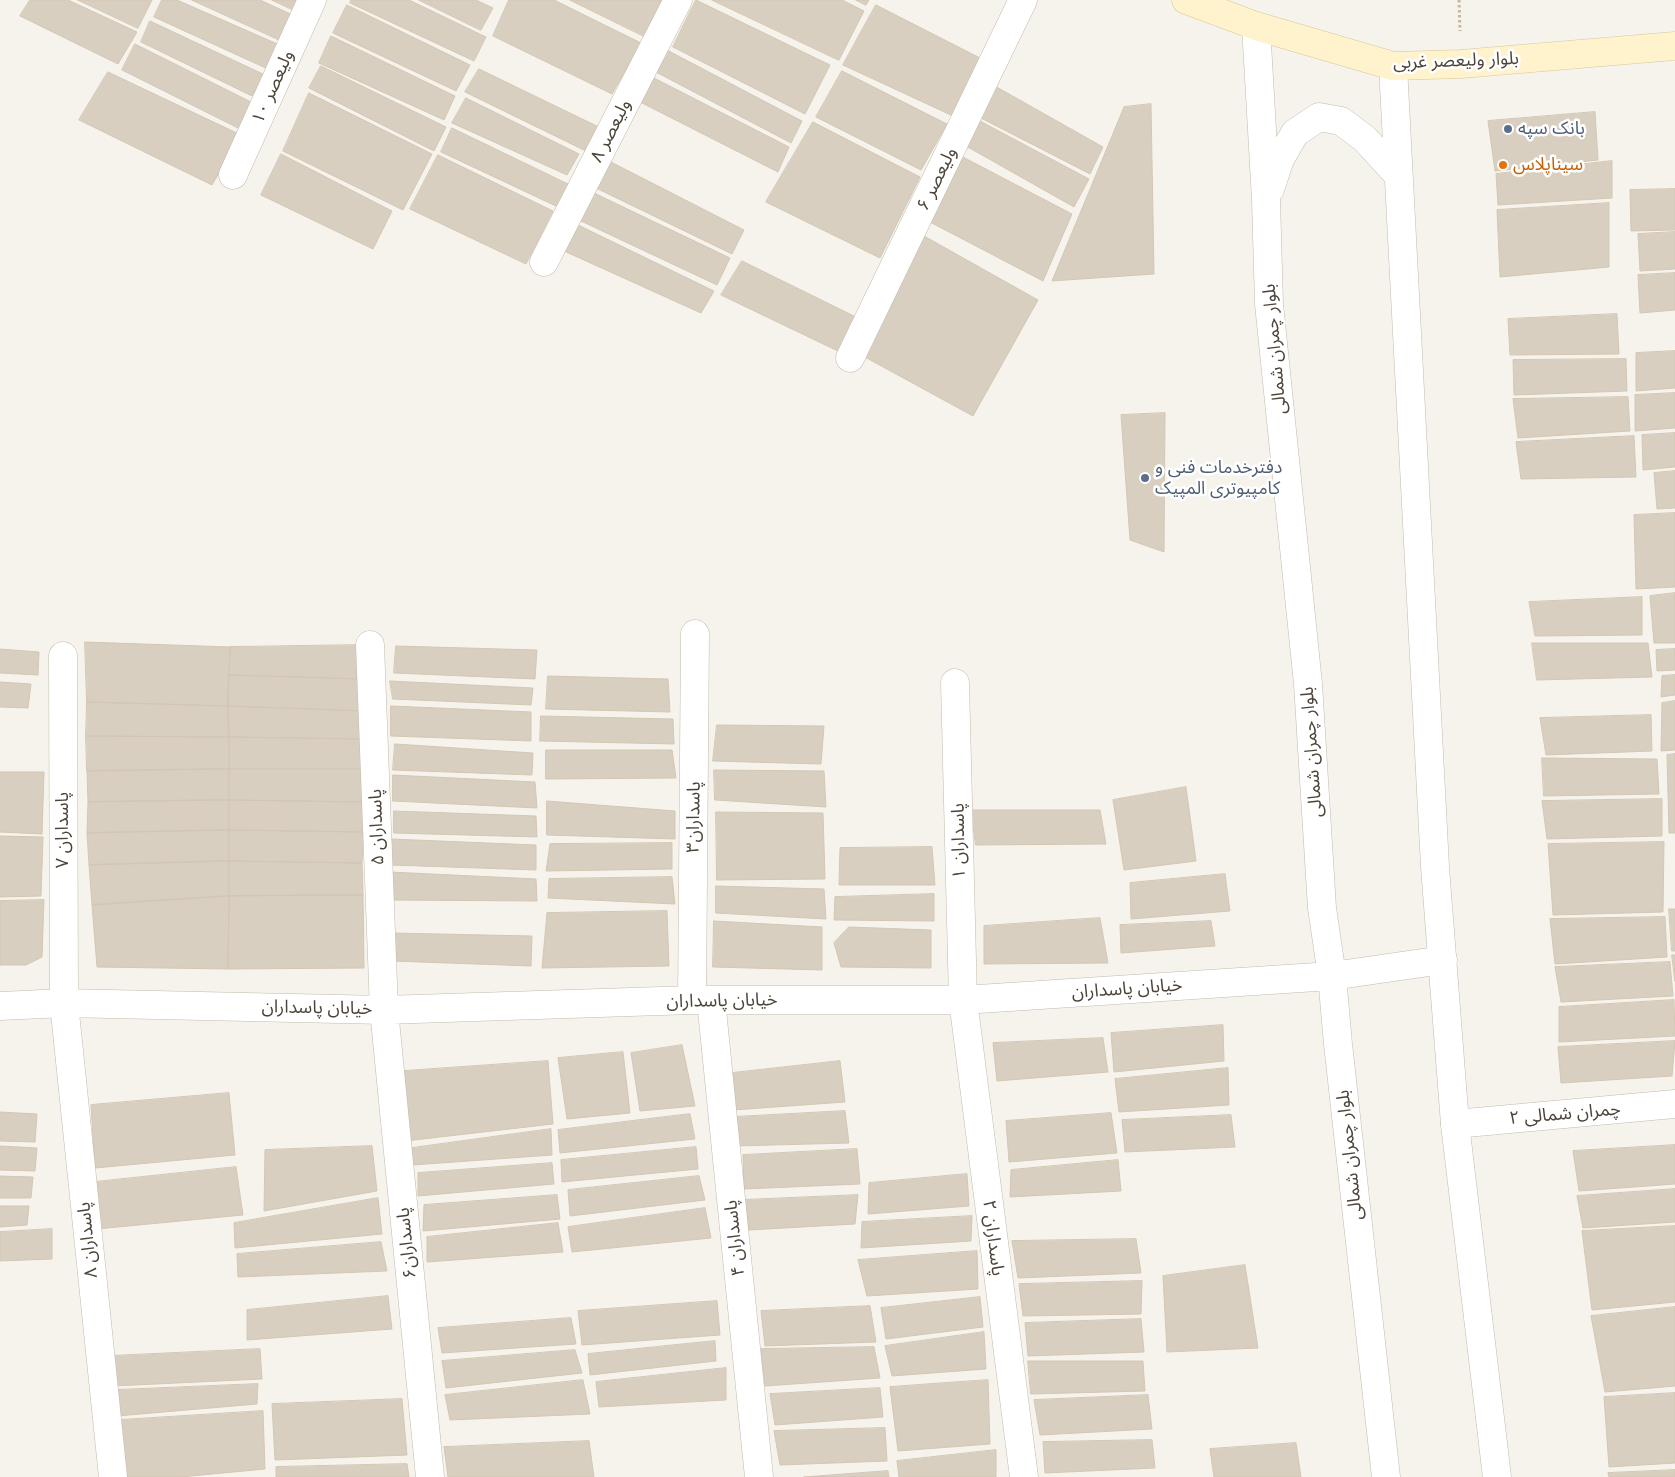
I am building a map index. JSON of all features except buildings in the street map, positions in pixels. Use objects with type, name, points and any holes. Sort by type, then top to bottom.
[{"type":"main road","name":"بلوار ولیعصر غربی","points":[[1186,0],[1256,26],[1393,66],[1461,64],[1675,46]]},
{"type":"street","name":"ولیعصر ۱۰","points":[[233,175],[312,0]]},
{"type":"street","name":"ولیعصر ۸","points":[[544,262],[678,0]]},
{"type":"street","name":"ولیعصر ۶","points":[[850,358],[1023,0]]},
{"type":"street","name":"بلوار چمران شمالی","points":[[1256,26],[1266,200],[1269,304],[1308,684],[1322,908],[1332,976],[1386,1477]]},
{"type":"street","points":[[1393,66],[1435,867],[1455,1124],[1497,1477]]},
{"type":"street","points":[[1266,200],[1280,158],[1295,133],[1319,117],[1341,121],[1357,133],[1398,175]]},
{"type":"street","name":"پاسداران۳","points":[[695,634],[701,1000]]},
{"type":"street","name":"پاسداران ۵","points":[[370,645],[384,1010]]},
{"type":"street","name":"پاسداران ۷","points":[[63,656],[64,1003]]},
{"type":"street","name":"پاسداران ۱","points":[[955,683],[963,1000]]},
{"type":"street","name":"خیابان پاسداران","points":[[0,1006],[64,1003],[384,1010],[701,1000],[963,1000],[1332,976],[1443,960]]},
{"type":"street","name":"پاسداران ۴","points":[[701,1000],[759,1477]]},
{"type":"street","name":"پاسداران ۲","points":[[963,1000],[1024,1477]]},
{"type":"street","name":"پاسداران ۸","points":[[64,1003],[113,1477]]},
{"type":"street","name":"پاسداران۶","points":[[384,1010],[430,1477]]},
{"type":"street","name":"چمران شمالی ۲","points":[[1455,1124],[1675,1104]]},
{"type":"place","name":"بانک سپه","points":[[1508,129]]},
{"type":"place","name":"سیناپلاس","points":[[1503,165]]},
{"type":"place","name":"دفترخدمات فنی و کامپیوتری المپیک","points":[[1145,478]]}]
